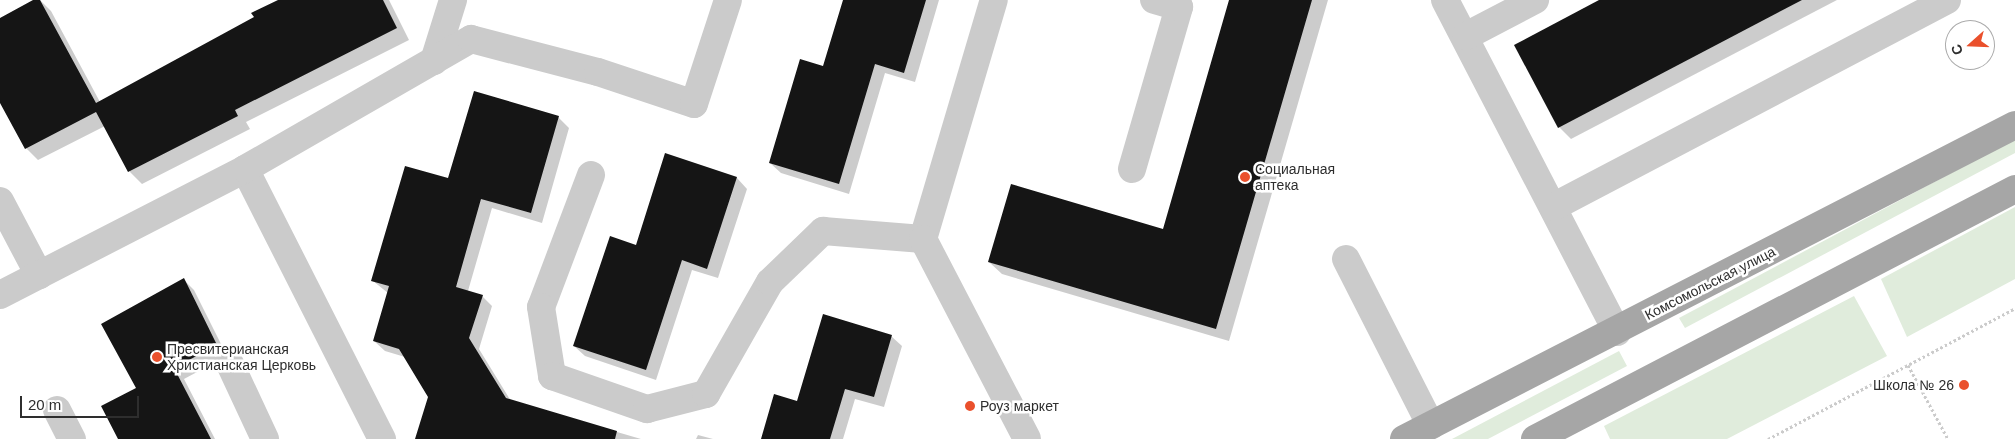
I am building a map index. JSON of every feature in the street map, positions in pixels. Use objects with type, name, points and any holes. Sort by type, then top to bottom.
[{"type":"main road","name":"Комсомольская улица","points":[[1404,439],[1617,332],[2015,125]]},
{"type":"main road","points":[[1535,439],[2015,189]]},
{"type":"lane","points":[[434,61],[453,0]]},
{"type":"lane","points":[[0,295],[245,169],[471,39],[598,72],[694,104],[728,0]]},
{"type":"lane","points":[[994,0],[923,240],[1027,439]]},
{"type":"lane","points":[[1132,169],[1179,8],[1154,0]]},
{"type":"lane","points":[[1445,0],[1466,36],[1617,332]]},
{"type":"lane","points":[[1466,36],[1535,0]]},
{"type":"lane","points":[[1553,207],[1947,0]]},
{"type":"lane","points":[[245,169],[382,439]]},
{"type":"lane","points":[[591,175],[541,307],[552,376],[647,409],[706,394],[770,282],[822,231],[923,240]]},
{"type":"lane","points":[[0,201],[39,275]]},
{"type":"lane","points":[[1346,259],[1431,426]]},
{"type":"lane","points":[[230,364],[265,439]]},
{"type":"lane","points":[[58,410],[72,439]]},
{"type":"path","points":[[1768,439],[2015,308]]},
{"type":"path","points":[[1908,365],[1948,439]]},
{"type":"green space","points":[[2015,139],[2015,153],[1685,328],[1679,318]]},
{"type":"green space","points":[[2015,207],[2015,279],[1907,337],[1881,279]]},
{"type":"green space","points":[[1854,296],[1887,356],[1727,439],[1610,439],[1604,426]]},
{"type":"green space","points":[[1619,351],[1627,366],[1488,439],[1452,439]]},
{"type":"building","points":[[33,0],[40,0],[96,103],[254,17],[251,13],[278,0],[383,0],[397,28],[235,110],[238,116],[128,172],[96,112],[25,149],[0,103],[0,18]]},
{"type":"building","points":[[843,0],[926,0],[904,73],[875,64],[839,184],[769,163],[800,59],[823,66]]},
{"type":"building","points":[[1229,0],[1312,0],[1216,329],[988,262],[1011,184],[1163,229]]},
{"type":"building","points":[[1599,0],[1802,0],[1558,128],[1514,45]]},
{"type":"building","points":[[474,91],[559,116],[531,213],[481,199],[456,287],[483,295],[469,338],[506,398],[617,431],[615,439],[415,439],[428,397],[399,349],[373,341],[389,286],[371,281],[405,166],[448,178]]},
{"type":"building","points":[[665,153],[737,177],[707,269],[682,260],[646,370],[573,346],[610,236],[636,245]]},
{"type":"building","name":"Пресвитерианская Христианская Церковь","points":[[184,278],[217,345],[174,368],[211,439],[118,439],[101,406],[136,388],[101,324]]},
{"type":"building","points":[[823,314],[892,335],[874,397],[845,389],[830,439],[761,439],[774,394],[797,401]]},
{"type":"place","name":"Социальная аптека","points":[[1245,177]]},
{"type":"place","name":"Пресвитерианская Христианская Церковь","points":[[157,357]]},
{"type":"place","name":"Школа № 26","points":[[1964,385]]},
{"type":"place","name":"Роуз маркет","points":[[970,406]]}]
